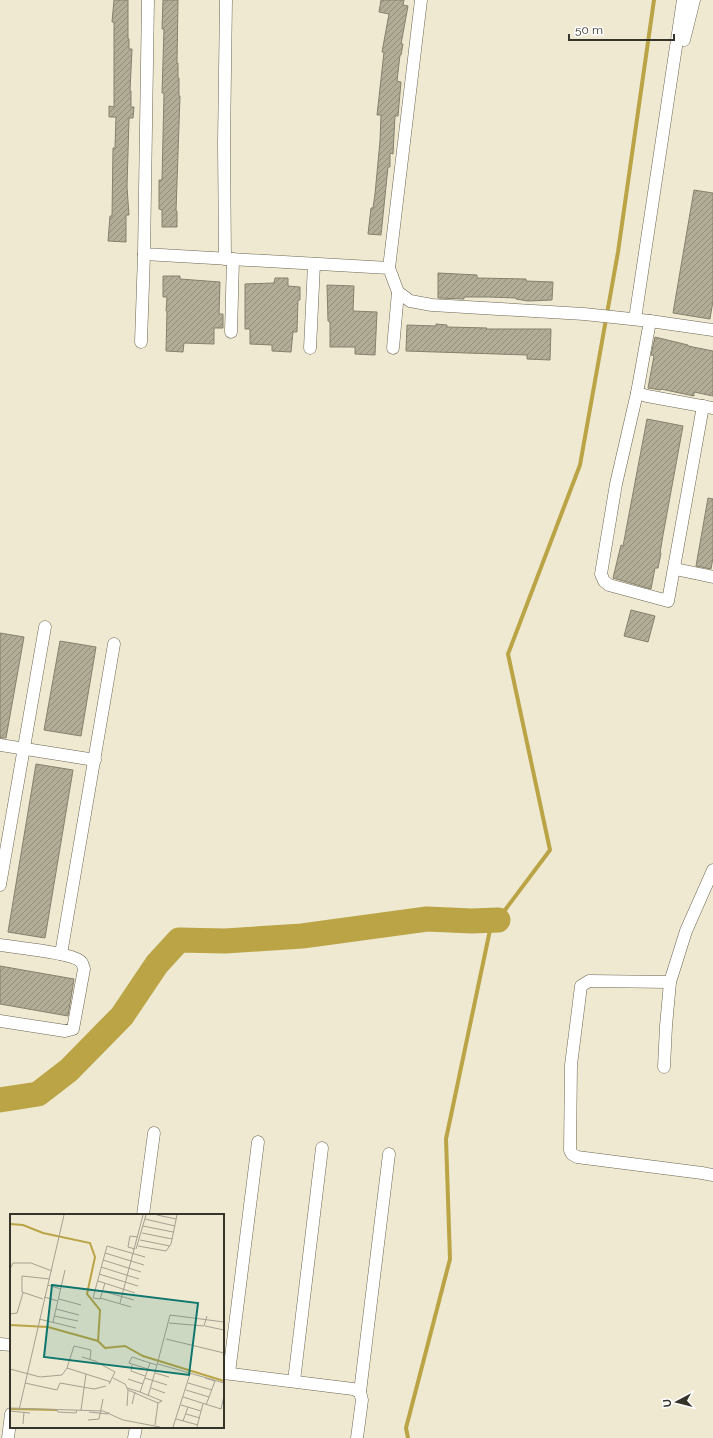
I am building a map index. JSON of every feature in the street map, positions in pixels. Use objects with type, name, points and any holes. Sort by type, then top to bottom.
[{"type":"street","points":[[141,342],[148,0]]},
{"type":"street","points":[[226,0],[224,143],[231,332]]},
{"type":"street","points":[[393,348],[398,292],[389,268],[421,0]]},
{"type":"street","points":[[635,319],[659,151],[683,0]]},
{"type":"street","points":[[684,40],[694,0]]},
{"type":"street","points":[[144,254],[389,268]]},
{"type":"street","points":[[310,348],[314,264]]},
{"type":"street","points":[[398,292],[410,301],[432,305],[584,314],[635,319],[713,330]]},
{"type":"street","points":[[636,393],[708,407],[668,601],[609,585],[604,581],[601,574],[616,484],[650,321]]},
{"type":"street","points":[[675,569],[713,577]]},
{"type":"street","points":[[0,885],[45,627]]},
{"type":"street","points":[[61,954],[114,644]]},
{"type":"street","points":[[0,746],[95,760]]},
{"type":"street","points":[[664,1067],[670,982],[686,931],[713,870]]},
{"type":"street","points":[[0,945],[61,954],[80,960],[83,964],[84,970],[73,1029],[65,1031],[0,1021]]},
{"type":"street","points":[[670,982],[589,981],[581,986],[571,1065],[570,1150],[572,1154],[577,1157],[713,1175]]},
{"type":"street","points":[[143,1214],[154,1133]]},
{"type":"street","points":[[258,1142],[226,1373],[353,1389],[360,1392]]},
{"type":"street","points":[[294,1381],[322,1148]]},
{"type":"street","points":[[357,1438],[362,1400],[360,1392],[389,1154]]},
{"type":"street","points":[[0,1344],[10,1345]]},
{"type":"street","points":[[8,1438],[10,1422]]},
{"type":"street","points":[[134,1438],[136,1428]]},
{"type":"building","points":[[114,0],[128,0],[128,39],[129,49],[132,49],[130,91],[131,107],[134,107],[133,118],[129,118],[127,187],[129,215],[126,215],[126,242],[108,241],[110,216],[112,216],[113,148],[115,148],[116,117],[109,117],[109,106],[114,107],[114,22],[112,22]]},
{"type":"building","points":[[163,0],[178,0],[177,63],[180,96],[176,211],[177,227],[162,227],[162,210],[159,209],[159,180],[162,180],[164,93],[162,93],[164,29],[162,29]]},
{"type":"building","points":[[381,0],[404,0],[403,5],[408,6],[401,44],[403,44],[400,55],[397,81],[401,82],[398,116],[395,116],[393,154],[390,153],[390,167],[388,167],[381,235],[368,234],[371,208],[373,208],[375,194],[380,141],[381,115],[377,115],[384,52],[382,52],[389,14],[379,12]]},
{"type":"building","points":[[694,190],[713,193],[713,301],[710,319],[673,313]]},
{"type":"building","points":[[438,273],[477,275],[477,278],[526,279],[526,281],[553,282],[552,300],[528,301],[516,298],[489,297],[464,297],[464,299],[438,298]]},
{"type":"building","points":[[163,276],[180,276],[180,279],[220,282],[219,314],[223,314],[223,328],[214,328],[214,344],[184,343],[183,352],[166,351],[167,297],[163,297]]},
{"type":"building","points":[[275,278],[288,278],[288,286],[300,287],[297,332],[293,332],[291,352],[272,351],[272,345],[250,344],[250,329],[245,329],[245,284],[274,283]]},
{"type":"building","points":[[327,285],[354,286],[353,311],[377,312],[375,355],[355,354],[355,347],[330,347],[330,322],[328,321]]},
{"type":"building","points":[[436,324],[447,325],[447,327],[487,328],[486,329],[551,329],[550,360],[527,359],[527,355],[406,351],[407,325],[436,326]]},
{"type":"building","points":[[655,337],[713,351],[713,396],[694,392],[694,396],[661,389],[648,388],[654,356],[651,355]]},
{"type":"building","points":[[647,419],[683,426],[661,553],[658,568],[655,568],[651,589],[613,578],[621,545],[623,546]]},
{"type":"building","points":[[708,498],[713,499],[713,558],[711,569],[696,566]]},
{"type":"building","points":[[631,610],[655,616],[648,642],[624,636]]},
{"type":"building","points":[[0,633],[24,637],[6,738],[0,738]]},
{"type":"building","points":[[60,641],[96,647],[81,736],[44,730]]},
{"type":"building","points":[[36,764],[73,770],[45,938],[8,932]]},
{"type":"building","points":[[0,966],[74,979],[68,1016],[0,1004]]},
{"type":"waterway","points":[[408,1438],[406,1428],[450,1259],[446,1139],[490,930],[550,850],[508,654],[580,465],[618,252],[654,0]]},
{"type":"waterway","points":[[0,1100],[38,1094],[69,1070],[122,1016],[157,964],[179,940],[225,941],[302,936],[427,919],[472,921],[498,920]]}]
